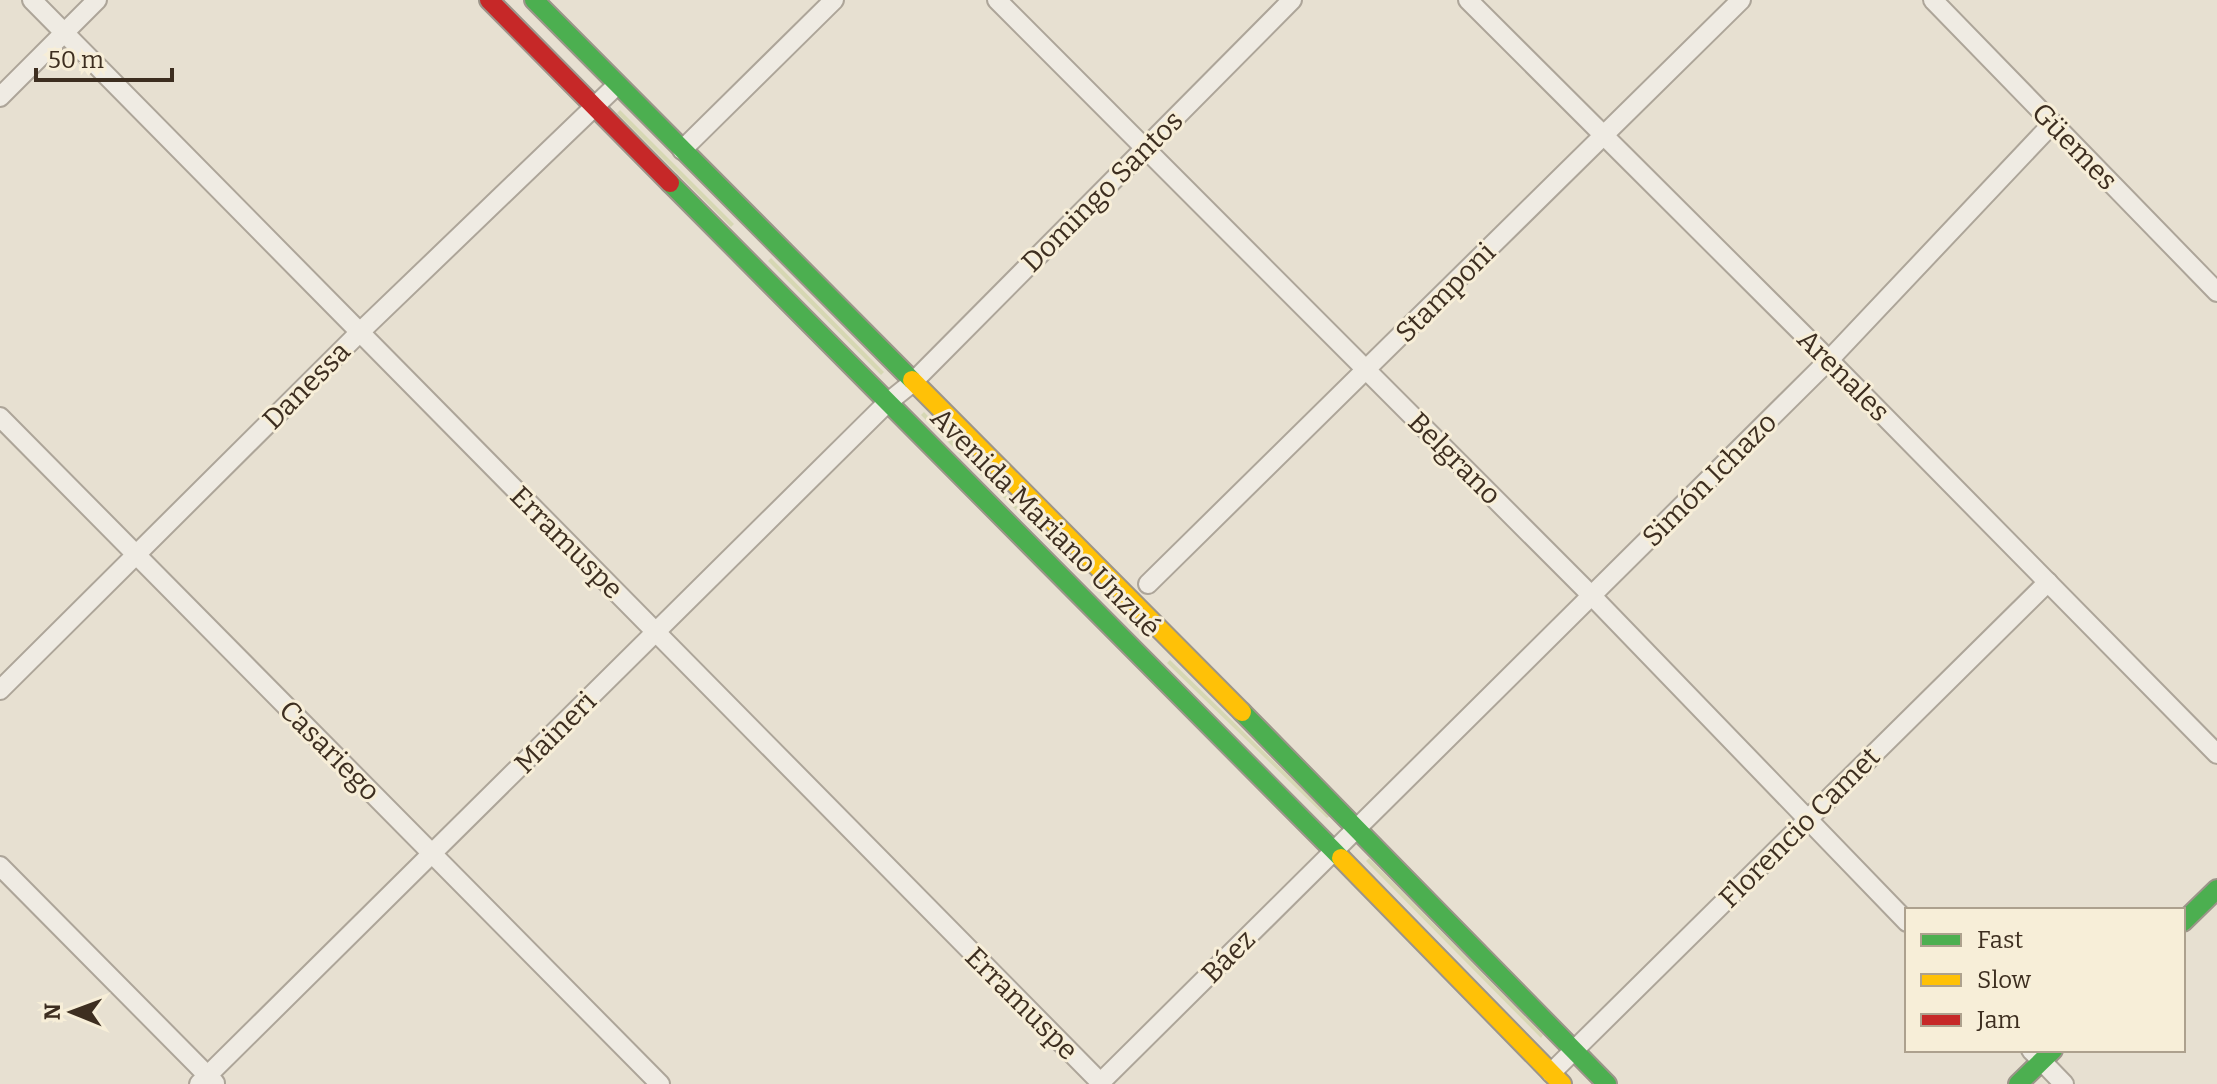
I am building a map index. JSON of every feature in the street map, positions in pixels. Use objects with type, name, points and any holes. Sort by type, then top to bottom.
[{"type":"main road","name":"Avenida Mariano Unzué","points":[[489,0],[887,403],[1336,850],[1557,1078]]},
{"type":"main road","name":"Avenida Mariano Unzué","points":[[534,0],[1358,828],[1607,1084]]},
{"type":"main road","points":[[739,254],[761,230]]},
{"type":"main road","points":[[1065,580],[1087,558]]},
{"type":"main road","points":[[1146,661],[1170,640]]},
{"type":"main road","points":[[2185,920],[2217,889]]},
{"type":"main road","points":[[2018,1084],[2042,1054]]},
{"type":"street","name":"Erramuspe","points":[[32,0],[1100,1083]]},
{"type":"street","points":[[0,97],[97,0]]},
{"type":"street","points":[[682,150],[834,0]]},
{"type":"street","name":"Belgrano","points":[[997,0],[1592,596],[1905,920]]},
{"type":"street","name":"Domingo Santos","points":[[912,383],[1292,0]]},
{"type":"street","name":"Arenales","points":[[1468,0],[1829,360],[2217,754]]},
{"type":"street","name":"Stamponi","points":[[1148,584],[1741,0]]},
{"type":"street","name":"Güemes","points":[[1933,0],[2217,292]]},
{"type":"street","name":"Danessa","points":[[0,690],[360,332],[617,85]]},
{"type":"street","name":"Simón Ichazo","points":[[1358,828],[1829,360],[2053,123]]},
{"type":"street","name":"Maineri","points":[[207,1081],[655,631],[887,403],[912,383]]},
{"type":"street","name":"Casariego","points":[[0,417],[660,1084]]},
{"type":"street","name":"Florencio Camet","points":[[1557,1078],[1574,1050],[2048,582]]},
{"type":"street","name":"Báez","points":[[1100,1083],[1358,828]]},
{"type":"street","points":[[0,866],[207,1081]]},
{"type":"street","points":[[2042,1054],[2064,1084]]},
{"type":"green space","points":[[620,110],[734,224],[731,227],[617,113]]},
{"type":"green space","points":[[771,258],[884,372],[881,375],[768,261]]},
{"type":"green space","points":[[924,412],[1062,552],[1060,554],[921,415]]},
{"type":"green space","points":[[1170,660],[1330,816],[1327,818],[1167,663]]},
{"type":"green space","points":[[1369,858],[1543,1035],[1541,1038],[1366,861]]},
{"type":"traffic: fast","points":[[534,0],[912,380]]},
{"type":"traffic: fast","points":[[670,183],[1341,858]]},
{"type":"traffic: fast","points":[[1242,712],[1607,1084]]},
{"type":"traffic: fast","points":[[2185,920],[2217,889]]},
{"type":"traffic: fast","points":[[2018,1084],[2051,1052]]},
{"type":"traffic: slow","points":[[912,380],[1242,712]]},
{"type":"traffic: slow","points":[[1341,858],[1562,1084]]},
{"type":"traffic: jam","points":[[489,0],[670,183]]}]
